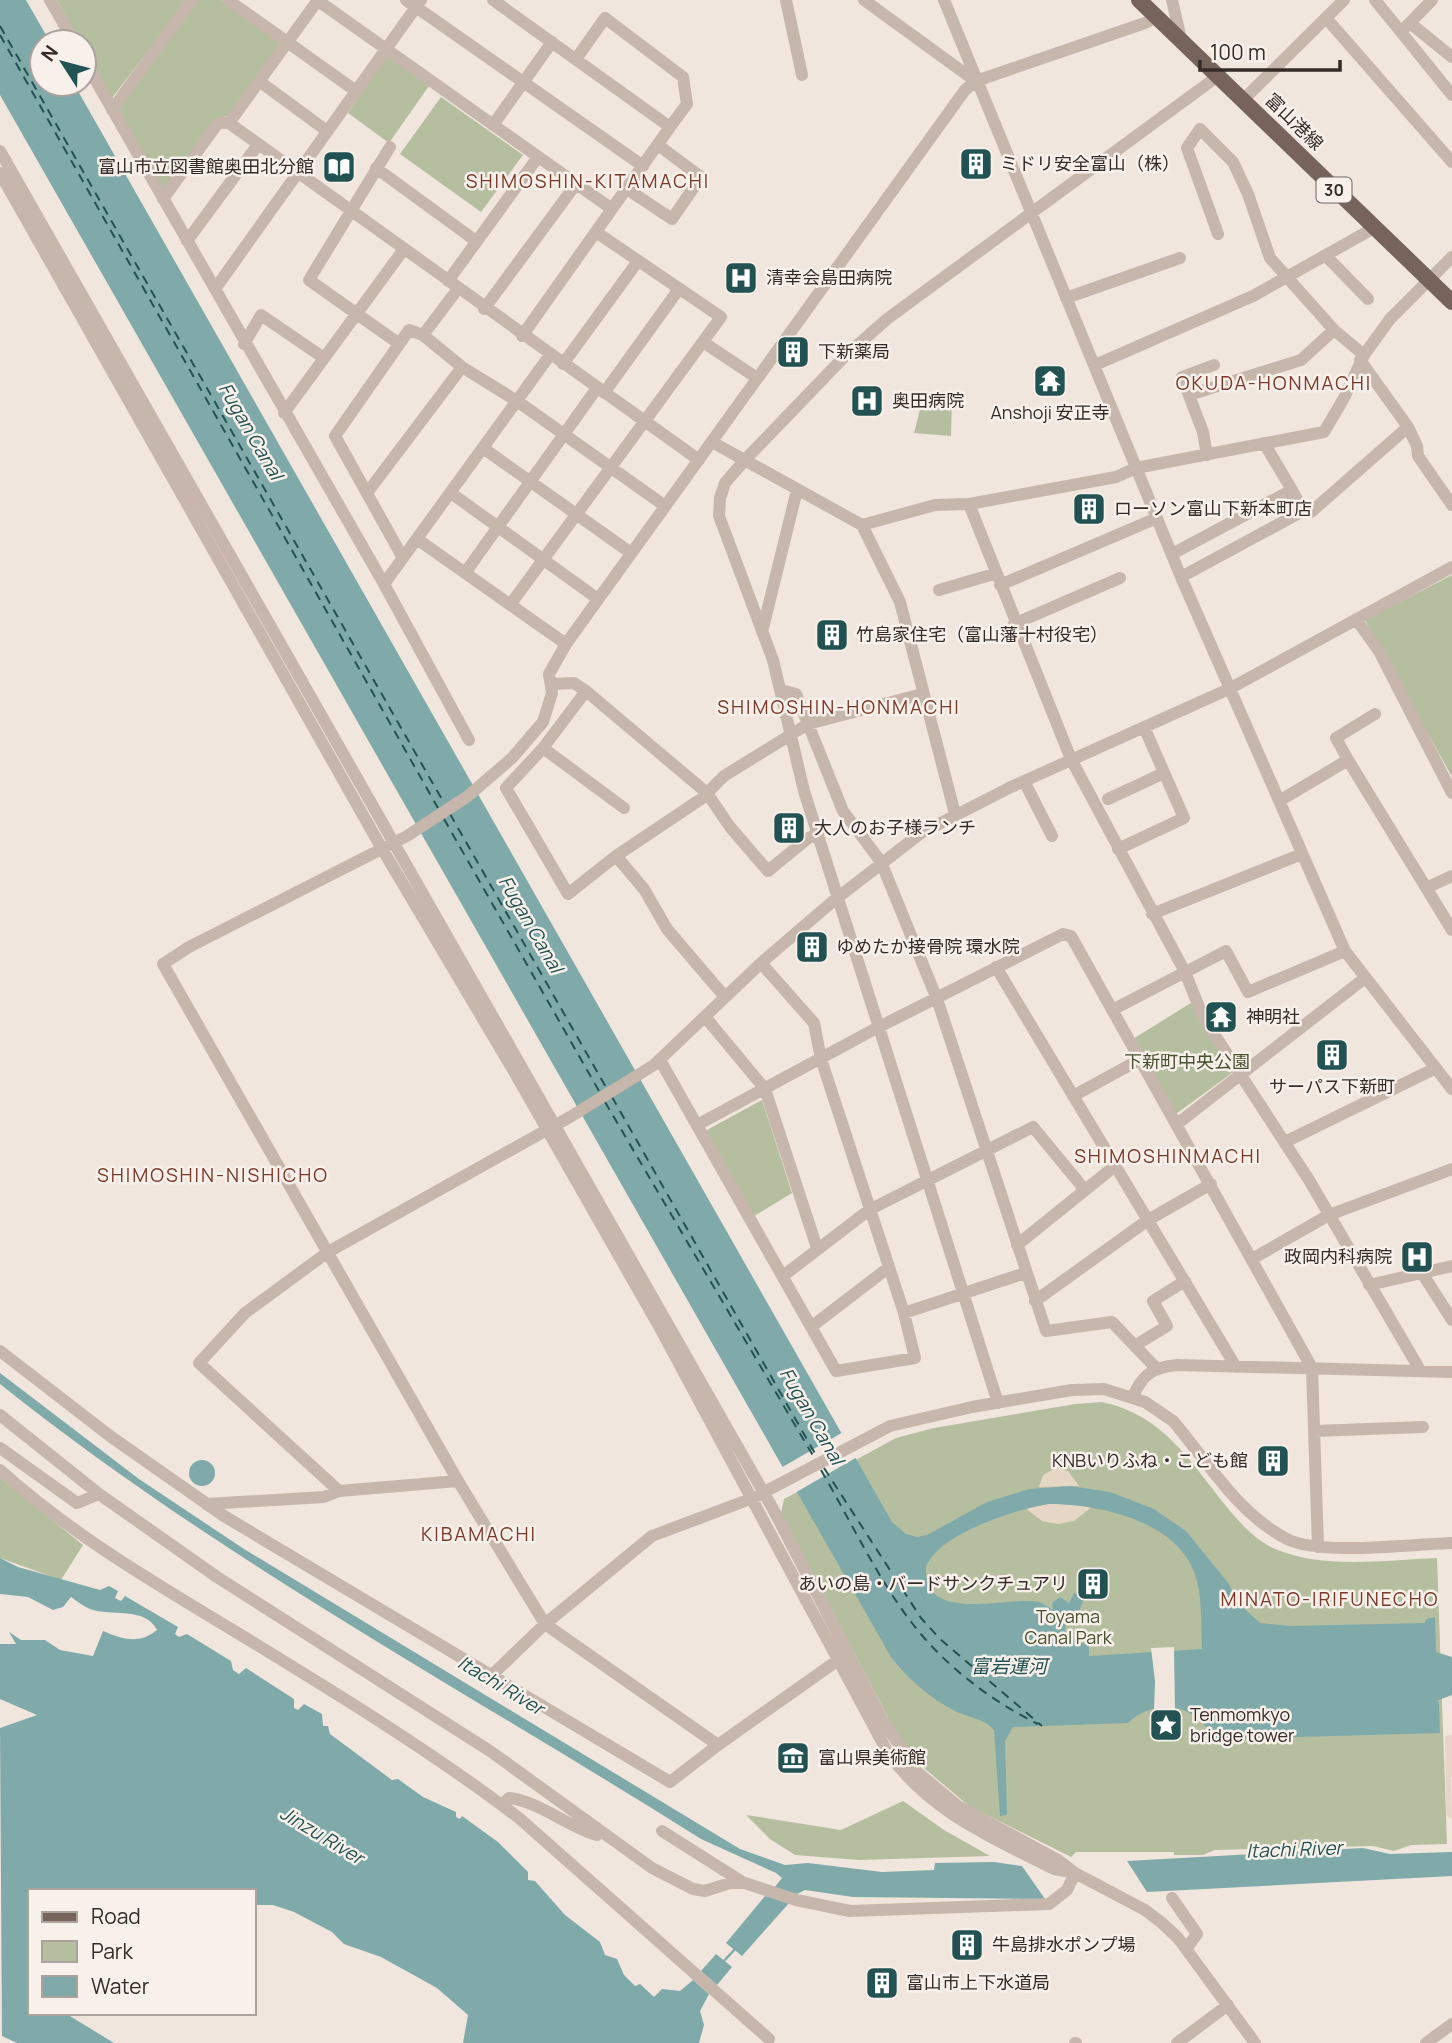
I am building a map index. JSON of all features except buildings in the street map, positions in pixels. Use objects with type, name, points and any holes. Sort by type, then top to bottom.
[{"type":"main road","name":"富山港線","points":[[1139,0],[1294,146],[1374,228],[1452,302]]},
{"type":"street","points":[[50,0],[66,28]]},
{"type":"street","points":[[112,110],[192,0]]},
{"type":"street","points":[[228,0],[356,90]]},
{"type":"street","points":[[229,123],[317,0],[612,209]]},
{"type":"street","points":[[493,0],[670,127]]},
{"type":"street","points":[[786,0],[802,75]]},
{"type":"street","points":[[864,0],[976,81]]},
{"type":"street","points":[[944,0],[1181,577],[1345,951],[1452,1089]]},
{"type":"street","points":[[1172,0],[1181,40]]},
{"type":"street","points":[[1243,100],[1345,0]]},
{"type":"street","points":[[1375,0],[1406,27],[1452,57]]},
{"type":"street","points":[[1406,27],[1432,0]]},
{"type":"street","points":[[215,289],[386,49],[414,2],[523,83],[643,166]]},
{"type":"street","points":[[718,1745],[545,1625],[458,1481],[163,964],[407,836],[468,796],[497,772],[543,722],[552,664],[965,90],[976,81],[1157,17]]},
{"type":"street","points":[[522,335],[687,104],[683,77],[605,18],[576,59]]},
{"type":"street","points":[[1326,18],[1452,162]]},
{"type":"street","points":[[1406,27],[1452,95]]},
{"type":"street","points":[[493,125],[552,42]]},
{"type":"street","points":[[998,1403],[818,833],[781,690],[719,516],[720,498],[725,484],[744,461],[844,357],[887,319],[1218,76]]},
{"type":"street","points":[[259,81],[327,131]]},
{"type":"street","points":[[98,85],[244,344],[384,584],[470,740]]},
{"type":"street","points":[[163,199],[218,123],[229,123],[484,309],[699,460]]},
{"type":"street","points":[[1218,234],[1187,148],[1200,129],[1233,162],[1248,194],[1263,243],[1285,278],[1362,358],[1408,427],[1418,446],[1418,456],[1452,505]]},
{"type":"street","points":[[626,189],[673,219],[701,177],[658,145]]},
{"type":"street","points":[[187,241],[257,146]]},
{"type":"street","points":[[390,147],[353,212],[309,280],[398,343]]},
{"type":"street","points":[[0,151],[387,845]]},
{"type":"street","points":[[423,335],[476,241],[538,157]]},
{"type":"street","points":[[376,168],[476,241]]},
{"type":"street","points":[[0,173],[551,1127],[758,1496],[842,1655],[895,1741],[925,1780],[958,1806],[1145,1910],[1186,1949],[1255,2043]]},
{"type":"street","points":[[484,309],[576,184]]},
{"type":"street","points":[[1095,365],[1253,296],[1374,228]]},
{"type":"street","points":[[510,605],[721,317],[596,232]]},
{"type":"street","points":[[284,413],[404,249]]},
{"type":"street","points":[[1325,256],[1368,299]]},
{"type":"street","points":[[862,525],[935,505],[969,504],[1116,477],[1136,468],[1324,432],[1344,398],[1362,358],[1390,319],[1452,257]]},
{"type":"street","points":[[1066,298],[1180,258]]},
{"type":"street","points":[[563,364],[638,261]]},
{"type":"street","points":[[465,573],[564,435],[679,289]]},
{"type":"street","points":[[244,344],[261,315],[324,358]]},
{"type":"street","points":[[403,558],[335,436],[398,343],[410,330],[423,335],[462,367],[517,401],[665,506]]},
{"type":"street","points":[[1189,395],[1301,360],[1334,330]]},
{"type":"street","points":[[702,342],[757,378]]},
{"type":"street","points":[[384,584],[550,355]]},
{"type":"street","points":[[1207,455],[1203,432],[1182,377],[1214,365]]},
{"type":"street","points":[[367,493],[462,367]]},
{"type":"street","points":[[1181,577],[1303,512],[1311,512],[1408,427]]},
{"type":"street","points":[[712,442],[862,525],[900,602],[955,814]]},
{"type":"street","points":[[1264,443],[1303,512]]},
{"type":"street","points":[[483,448],[631,553]]},
{"type":"street","points":[[762,632],[797,490]]},
{"type":"street","points":[[1172,555],[1292,490]]},
{"type":"street","points":[[451,493],[598,599]]},
{"type":"street","points":[[969,504],[1014,624],[1071,759],[1185,972],[1203,1017],[1244,1075],[1420,1370]]},
{"type":"street","points":[[939,590],[997,579],[1157,518]]},
{"type":"street","points":[[417,539],[566,644]]},
{"type":"street","points":[[339,1491],[199,1363],[245,1313],[328,1252],[570,1117],[660,1060],[761,962],[881,862],[921,833],[1024,780],[1229,689],[1452,567]]},
{"type":"street","points":[[1014,624],[1120,578]]},
{"type":"street","points":[[1356,619],[1379,651],[1452,793]]},
{"type":"street","points":[[551,684],[574,684],[586,691],[707,793],[730,827],[768,872],[818,833]]},
{"type":"street","points":[[781,690],[796,694],[843,811],[881,862],[937,999],[1046,1331],[1112,1322],[1155,1367]]},
{"type":"street","points":[[586,691],[543,748],[506,788],[568,894],[707,793],[724,776],[791,733],[808,724],[922,694]]},
{"type":"street","points":[[1375,713],[1336,738],[1452,929]]},
{"type":"street","points":[[1118,849],[1184,818],[1144,727]]},
{"type":"street","points":[[543,748],[624,808]]},
{"type":"street","points":[[1279,801],[1348,760]]},
{"type":"street","points":[[1108,799],[1164,773]]},
{"type":"street","points":[[1024,780],[1052,836]]},
{"type":"street","points":[[1153,914],[1302,854]]},
{"type":"street","points":[[617,856],[644,889],[667,929],[725,997]]},
{"type":"street","points":[[1426,888],[1452,876]]},
{"type":"street","points":[[697,1125],[996,967],[1063,934],[1070,936],[1312,1368],[1318,1547]]},
{"type":"street","points":[[1112,1010],[1226,951],[1248,992],[1345,951]]},
{"type":"street","points":[[660,1060],[836,1371],[915,1358],[904,1313],[821,1059],[814,1023],[761,962]]},
{"type":"street","points":[[996,967],[1236,1367]]},
{"type":"street","points":[[1177,1124],[1244,1075],[1365,978]]},
{"type":"street","points":[[706,1018],[765,1089],[817,1248]]},
{"type":"street","points":[[1073,1096],[1139,1060]]},
{"type":"street","points":[[1285,1142],[1436,1068]]},
{"type":"street","points":[[783,1276],[869,1210],[1032,1128],[1085,1190]]},
{"type":"street","points":[[1017,1245],[1115,1166]]},
{"type":"street","points":[[1252,1259],[1329,1215],[1452,1169]]},
{"type":"street","points":[[1035,1301],[1148,1220],[1211,1184]]},
{"type":"street","points":[[1369,1285],[1452,1266]]},
{"type":"street","points":[[811,1327],[888,1268]]},
{"type":"street","points":[[904,1313],[1026,1273]]},
{"type":"street","points":[[1422,1273],[1452,1320]]},
{"type":"street","points":[[1136,1345],[1167,1326],[1153,1301],[1185,1281]]},
{"type":"street","points":[[0,1351],[110,1436],[206,1504],[670,1782],[842,1655]]},
{"type":"street","points":[[1133,1397],[1144,1377],[1155,1367],[1452,1372]]},
{"type":"street","points":[[491,1676],[545,1625],[652,1535],[758,1496],[864,1437],[905,1420],[1072,1390],[1104,1389],[1133,1397],[1173,1421],[1243,1506],[1266,1526],[1289,1540],[1318,1547],[1452,1543]]},
{"type":"street","points":[[0,1415],[99,1494],[217,1577],[490,1751],[604,1837],[652,1868],[693,1889],[705,1891],[730,1883],[745,1883]]},
{"type":"street","points":[[1314,1431],[1423,1427]]},
{"type":"street","points":[[0,1448],[77,1503],[99,1494]]},
{"type":"street","points":[[0,1470],[41,1507],[101,1551],[385,1723],[502,1805],[768,2039]]},
{"type":"street","points":[[206,1504],[324,1497],[339,1491],[458,1481]]},
{"type":"street","points":[[502,1805],[509,1798],[526,1800],[579,1830],[604,1837]]},
{"type":"street","points":[[662,1831],[745,1883],[796,1900],[850,1910],[1049,1904],[1081,1876]]},
{"type":"street","points":[[1172,1898],[1197,1934],[1186,1949]]},
{"type":"street","points":[[1177,2043],[1228,2005]]},
{"type":"street","points":[[1431,2041],[1452,2024]]},
{"type":"green space","points":[[57,0],[187,0],[112,98],[98,74],[98,28],[72,28]]},
{"type":"green space","points":[[197,0],[221,0],[278,40],[280,45],[229,115],[215,121],[166,189],[118,109]]},
{"type":"green space","points":[[390,56],[429,86],[389,143],[348,113],[386,57]]},
{"type":"green space","points":[[441,97],[523,155],[481,212],[400,154]]},
{"type":"green space","points":[[924,394],[952,396],[951,436],[914,433]]},
{"type":"green space","points":[[1452,575],[1452,777],[1365,620]]},
{"type":"green space","name":"下新町中央公園","points":[[1194,1001],[1236,1070],[1176,1114],[1133,1039]]},
{"type":"green space","points":[[762,1100],[792,1193],[754,1216],[705,1131]]},
{"type":"green space","name":"Toyama Canal Park","points":[[1102,1402],[1123,1408],[1158,1428],[1187,1456],[1242,1524],[1259,1540],[1273,1548],[1292,1555],[1332,1561],[1375,1562],[1437,1558],[1447,1844],[1411,1845],[1394,1851],[1373,1846],[1215,1850],[1203,1855],[1174,1855],[1174,1852],[1076,1852],[1071,1857],[969,1806],[918,1763],[892,1725],[781,1513],[784,1499],[896,1438],[934,1428],[1075,1404]]},
{"type":"green space","points":[[0,1478],[83,1545],[61,1580],[0,1558]]},
{"type":"green space","points":[[903,1801],[944,1830],[990,1856],[859,1860],[795,1855],[770,1839],[746,1815],[841,1830]]},
{"type":"shaded area","points":[[1056,1468],[1068,1471],[1079,1486],[1039,1487],[1043,1475]]},
{"type":"shaded area","points":[[1049,1504],[1093,1506],[1074,1521],[1058,1524],[1042,1521],[1025,1508]]},
{"type":"shaded area","points":[[1452,1735],[1452,1819],[1446,1815],[1445,1736]]},
{"type":"water","name":"富岩運河","points":[[0,0],[26,0],[42,28],[28,28],[28,98],[82,98],[892,1522],[906,1534],[917,1537],[927,1535],[987,1502],[1029,1489],[1070,1486],[1110,1492],[1154,1509],[1186,1531],[1229,1584],[1238,1603],[1260,1623],[1291,1626],[1425,1623],[1426,1619],[1435,1617],[1436,1652],[1452,1657],[1452,1695],[1436,1701],[1439,1702],[1440,1733],[1228,1739],[1228,1742],[1215,1742],[1208,1729],[1189,1712],[1164,1707],[1139,1714],[1128,1723],[1013,1727],[1005,1741],[1007,1815],[1000,1816],[994,1730],[986,1723],[955,1711],[928,1694],[891,1657],[0,95]],"holes":[[[1049,1504],[1093,1508],[1138,1521],[1177,1546],[1190,1563],[1198,1585],[1202,1649],[1089,1656],[1089,1645],[1077,1642],[1065,1631],[1066,1621],[1078,1614],[1084,1598],[1074,1593],[1069,1603],[1060,1597],[1052,1603],[1053,1610],[1039,1602],[952,1602],[938,1596],[928,1585],[926,1567],[933,1555],[961,1534],[980,1525],[1018,1511]]]},
{"type":"water","points":[[0,1373],[139,1479],[244,1549],[740,1849],[785,1865],[808,1863],[882,1872],[934,1870],[935,1863],[994,1862],[1022,1866],[1045,1899],[853,1897],[805,1890],[797,1894],[774,1888],[782,1878],[776,1873],[701,1839],[256,1566],[83,1448],[0,1384]]},
{"type":"water","points":[[202,1460],[211,1464],[215,1473],[211,1482],[202,1486],[193,1482],[189,1473],[193,1464]]},
{"type":"water","name":"Jinzu River","points":[[0,1558],[18,1567],[100,1590],[109,1586],[118,1591],[115,1598],[121,1601],[125,1596],[178,1627],[175,1634],[179,1637],[187,1634],[231,1661],[233,1670],[239,1674],[246,1668],[294,1699],[294,1708],[298,1710],[304,1704],[322,1714],[323,1726],[328,1726],[330,1734],[392,1780],[398,1779],[423,1797],[456,1812],[456,1817],[460,1819],[462,1816],[498,1842],[528,1872],[528,1880],[535,1881],[565,1915],[600,1942],[605,1955],[617,1959],[624,1975],[635,1986],[640,1984],[654,1997],[662,1989],[680,1991],[693,1980],[709,1994],[700,2011],[704,2025],[699,2043],[463,2043],[468,2015],[437,1988],[381,1957],[344,1944],[332,1932],[294,1912],[273,1905],[256,1905],[256,1889],[28,1889],[28,2015],[68,2015],[114,2043],[17,2043],[2,2036],[0,1728],[37,1715],[0,1699],[0,1644],[16,1644],[9,1632],[21,1640],[45,1640],[60,1650],[93,1656],[103,1631],[137,1639],[157,1630],[144,1618],[90,1609],[71,1597],[63,1607],[53,1610],[28,1597],[0,1594]]},
{"type":"water","points":[[1363,1848],[1390,1854],[1452,1852],[1452,1876],[1147,1892],[1127,1861]]},
{"type":"water","points":[[765,1896],[790,1902],[742,1956],[726,1943]]},
{"type":"water","points":[[716,1954],[732,1967],[717,1985],[701,1971]]},
{"type":"pier","points":[[845,1431],[859,1456],[793,1494],[779,1469]]},
{"type":"pier","points":[[1174,1647],[1175,1710],[1154,1711],[1155,1681],[1151,1648]]},
{"type":"waterway","points":[[722,1963],[737,1947]]},
{"type":"ferry route","points":[[0,26],[444,803]]},
{"type":"ferry route","points":[[0,35],[438,808]]},
{"type":"ferry route","points":[[450,814],[607,1089]]},
{"type":"ferry route","points":[[444,819],[599,1091]]},
{"type":"ferry route","points":[[612,1097],[817,1457]]},
{"type":"ferry route","points":[[605,1102],[815,1459]]},
{"type":"ferry route","points":[[824,1468],[921,1618],[940,1639],[1042,1726]]},
{"type":"ferry route","points":[[821,1470],[888,1588],[912,1623],[969,1681],[1038,1724]]},
{"type":"place","name":"ミドリ安全富山（株）","points":[[976,164]]},
{"type":"place","name":"富山市立図書館奥田北分館","points":[[339,167]]},
{"type":"place","name":"清幸会島田病院","points":[[741,278]]},
{"type":"place","name":"下新薬局","points":[[793,352]]},
{"type":"place","name":"Anshoji 安正寺","points":[[1050,381]]},
{"type":"place","name":"奥田病院","points":[[867,401]]},
{"type":"place","name":"ローソン富山下新本町店","points":[[1089,509]]},
{"type":"place","name":"竹島家住宅（富山藩十村役宅）","points":[[832,635]]},
{"type":"place","name":"大人のお子様ランチ","points":[[789,828]]},
{"type":"place","name":"ゆめたか接骨院 環水院","points":[[812,947]]},
{"type":"place","name":"神明社","points":[[1221,1017]]},
{"type":"place","name":"サーパス下新町","points":[[1332,1055]]},
{"type":"place","name":"政岡内科病院","points":[[1417,1257]]},
{"type":"place","name":"KNBいりふね・こども館","points":[[1273,1461]]},
{"type":"place","name":"あいの島・バードサンクチュアリ","points":[[1093,1584]]},
{"type":"place","name":"Tenmomkyo bridge tower","points":[[1166,1725]]},
{"type":"place","name":"富山県美術館","points":[[793,1758]]},
{"type":"place","name":"牛島排水ポンプ場","points":[[967,1945]]},
{"type":"place","name":"富山市上下水道局","points":[[882,1983]]},
{"type":"district","name":"SHIMOSHIN-KITAMACHI","points":[[588,181]]},
{"type":"district","name":"OKUDA-HONMACHI","points":[[1274,383]]},
{"type":"district","name":"SHIMOSHIN-HONMACHI","points":[[839,707]]},
{"type":"district","name":"SHIMOSHINMACHI","points":[[1168,1156]]},
{"type":"district","name":"SHIMOSHIN-NISHICHO","points":[[213,1175]]},
{"type":"district","name":"KIBAMACHI","points":[[479,1534]]},
{"type":"district","name":"MINATO-IRIFUNECHO","points":[[1330,1599]]},
{"type":"water label","name":"Fugan Canal","points":[[251,431]]},
{"type":"water label","name":"Fugan Canal","points":[[531,924]]},
{"type":"water label","name":"Fugan Canal","points":[[812,1416]]},
{"type":"water label","name":"Itachi River","points":[[501,1685]]},
{"type":"water label","name":"Itachi River","points":[[1294,1849]]}]
